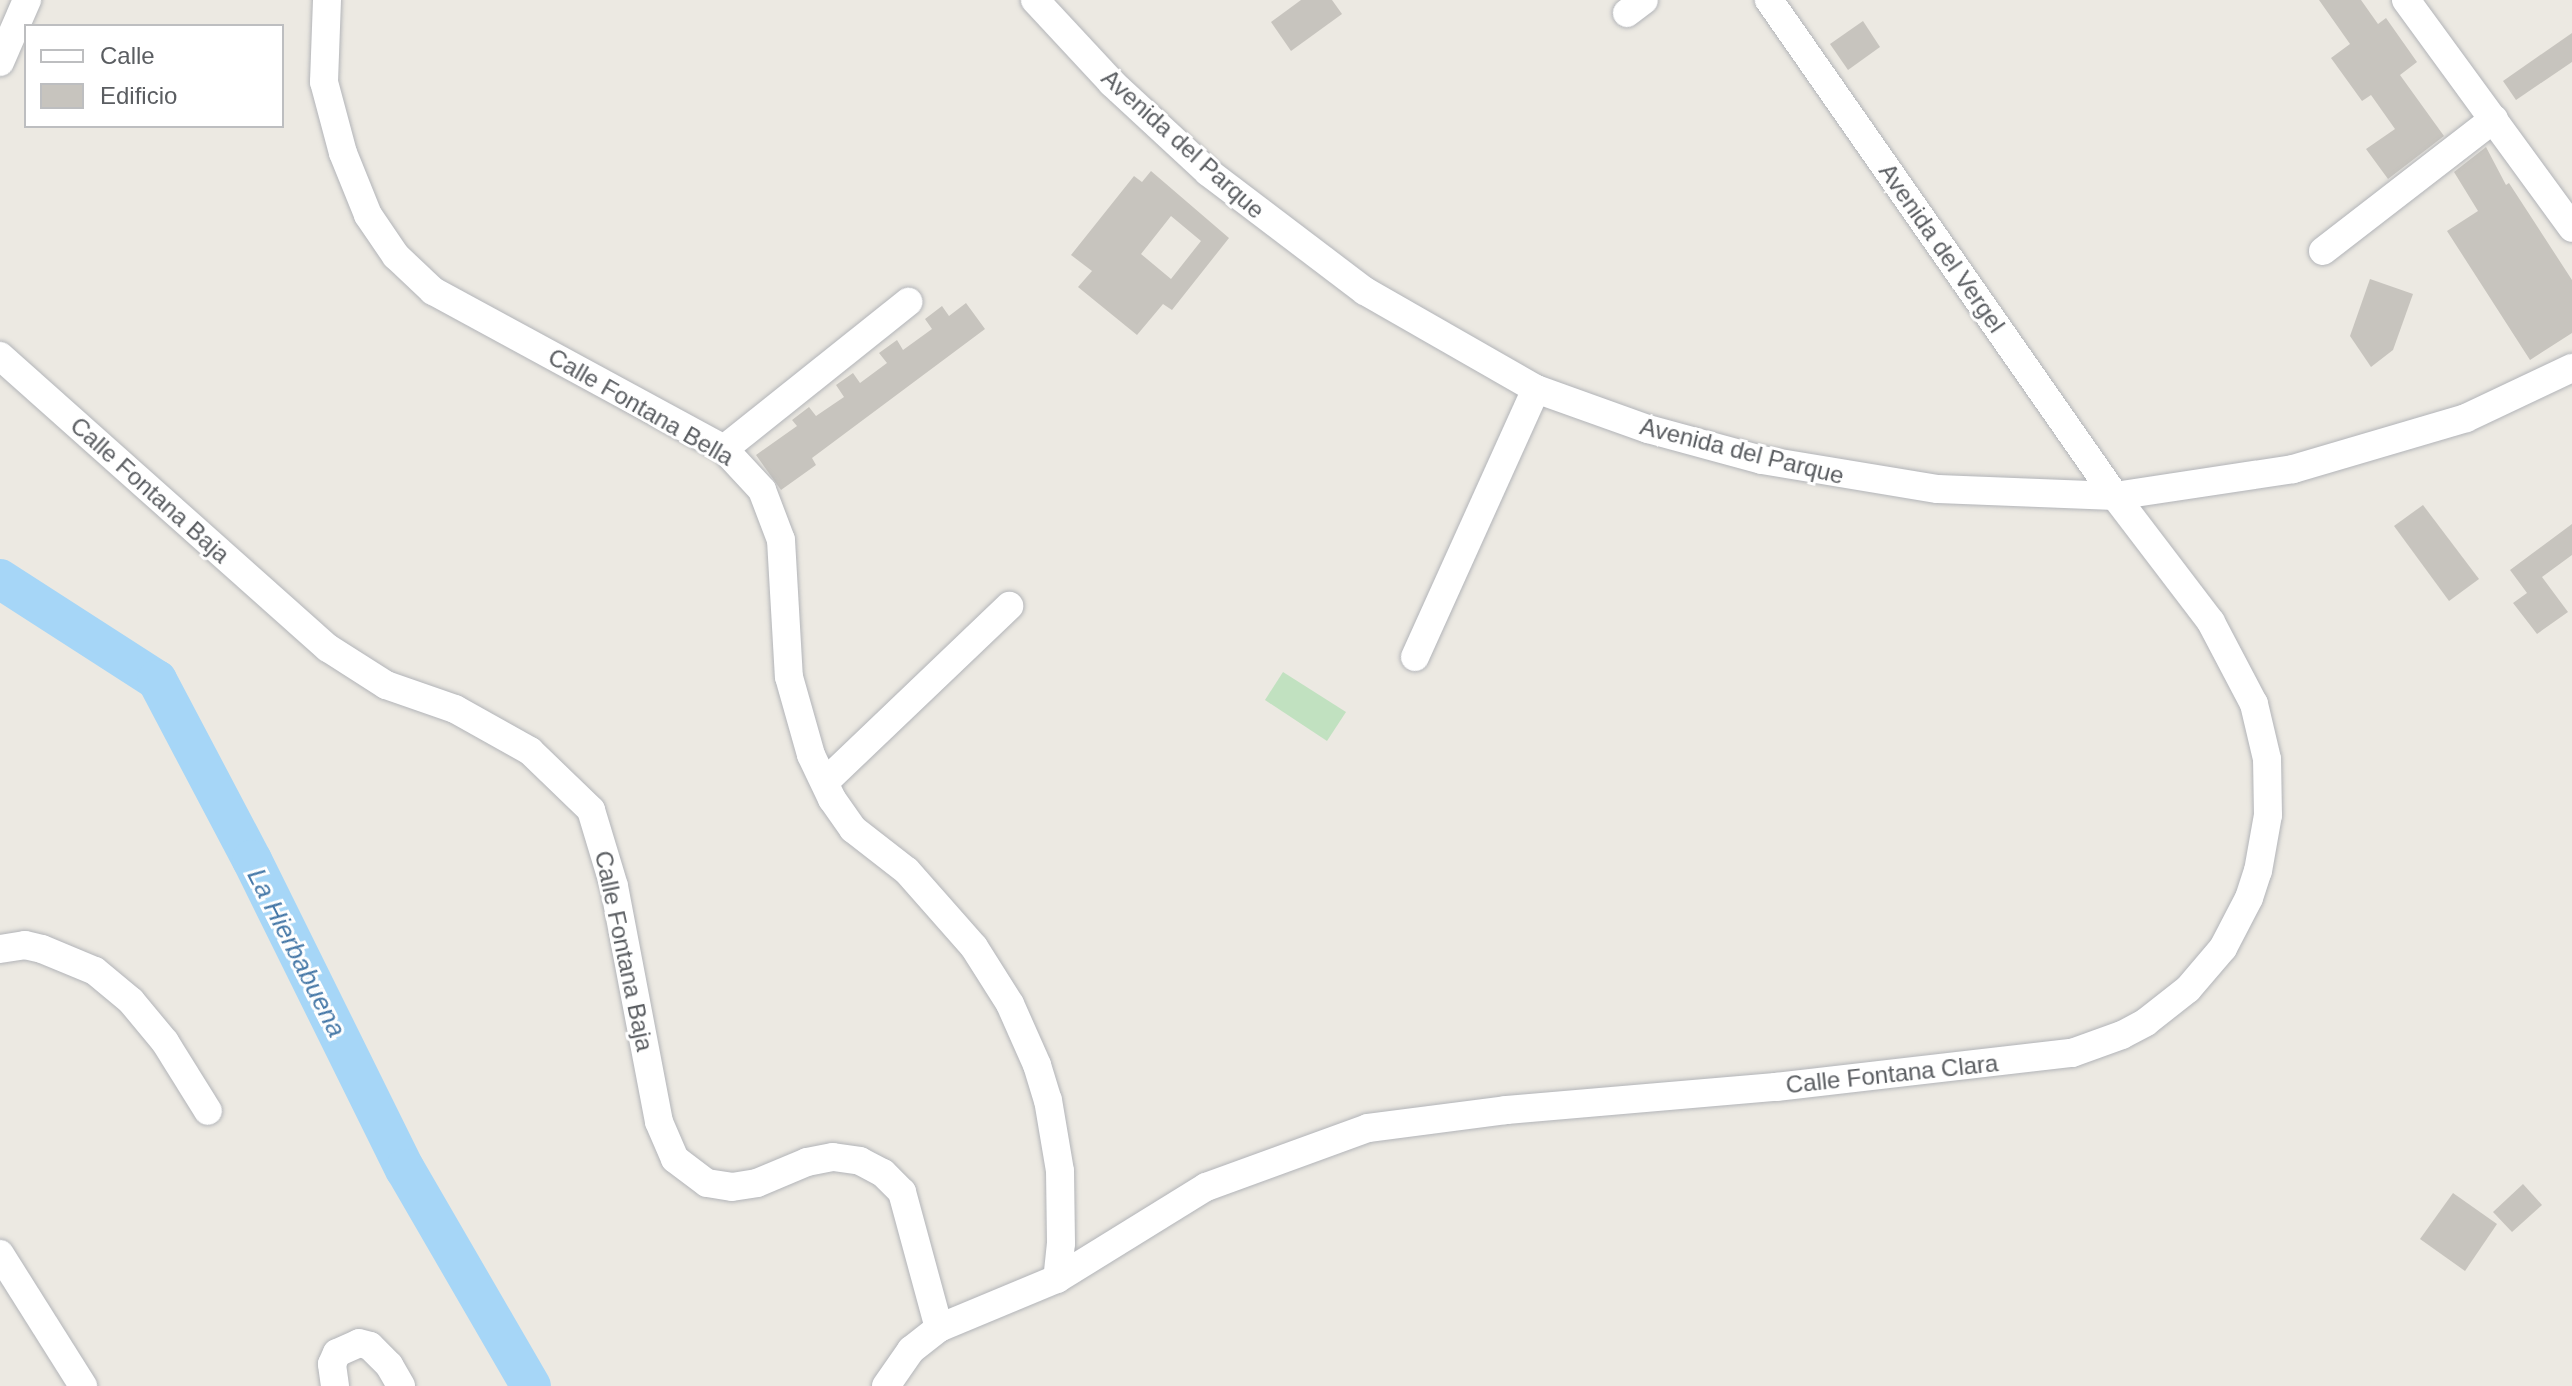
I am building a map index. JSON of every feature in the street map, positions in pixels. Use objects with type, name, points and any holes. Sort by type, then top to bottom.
[{"type":"street","points":[[0,62],[27,0]]},
{"type":"street","name":"Calle Fontana Bella","points":[[327,0],[324,82],[339,139],[357,195],[396,256],[433,291],[724,449],[751,475],[777,523],[789,677],[800,727],[825,782],[853,829],[907,871],[968,938],[993,975],[1025,1034],[1048,1100],[1060,1171],[1061,1243],[1057,1279]]},
{"type":"street","name":"Avenida del Parque","points":[[1035,0],[1150,119],[1259,213],[1365,291],[1536,389],[1705,446],[1820,472],[1997,494],[2115,496],[2293,469],[2466,418],[2572,368]]},
{"type":"street","name":"Avenida del Vergel","points":[[1769,0],[2115,496]]},
{"type":"street","points":[[2406,0],[2572,228]]},
{"type":"street","points":[[2323,251],[2494,119]]},
{"type":"street","points":[[724,449],[908,302]]},
{"type":"street","name":"Calle Fontana Baja","points":[[0,356],[328,648],[386,685],[455,709],[530,751],[591,810],[614,886],[662,1135],[675,1159],[695,1177],[732,1187],[757,1183],[820,1158],[847,1158],[883,1173],[902,1192],[939,1328]]},
{"type":"street","points":[[1415,657],[1536,389]]},
{"type":"street","name":"Calle Fontana Clara","points":[[1057,1279],[1206,1187],[1368,1128],[1506,1110],[1776,1087],[2046,1057],[2072,1053],[2122,1035],[2167,1007],[2223,948],[2249,898],[2267,830],[2267,759],[2254,704],[2211,622],[2115,496]]},
{"type":"street","points":[[825,782],[1009,606]]},
{"type":"street","points":[[0,949],[25,945],[95,971],[131,1001],[165,1042],[208,1111]]},
{"type":"street","points":[[0,1254],[83,1386]]},
{"type":"street","points":[[886,1386],[911,1350],[939,1328],[1057,1279]]},
{"type":"street","points":[[335,1386],[332,1364],[337,1353],[359,1343],[370,1346],[389,1365],[401,1386]]},
{"type":"green space","points":[[1283,672],[1346,712],[1327,741],[1265,700]]},
{"type":"building","points":[[1301,0],[1332,0],[1342,14],[1291,51],[1271,22]]},
{"type":"building","points":[[2319,0],[2361,0],[2378,24],[2386,18],[2417,62],[2400,75],[2444,136],[2388,179],[2366,149],[2395,129],[2371,95],[2362,101],[2331,58],[2350,44]]},
{"type":"building","points":[[1863,21],[1880,47],[1848,70],[1830,44]]},
{"type":"building","points":[[2572,33],[2572,62],[2516,100],[2503,81]]},
{"type":"building","points":[[2486,147],[2506,185],[2509,183],[2572,280],[2572,333],[2530,360],[2447,231],[2478,211],[2454,172]]},
{"type":"building","points":[[1151,171],[1229,238],[1172,310],[1163,304],[1137,335],[1078,287],[1092,271],[1071,255],[1134,176],[1142,182]],"holes":[[[1171,216],[1201,241],[1171,279],[1141,254]]]},
{"type":"building","points":[[2370,279],[2413,294],[2393,350],[2371,367],[2350,336]]},
{"type":"building","points":[[966,303],[985,329],[812,458],[816,465],[781,490],[756,455],[797,426],[792,420],[809,407],[816,416],[844,397],[836,385],[853,373],[860,383],[887,363],[879,353],[897,340],[903,350],[932,329],[925,319],[942,306],[949,316]]},
{"type":"building","points":[[2423,505],[2479,579],[2449,601],[2394,526]]},
{"type":"building","points":[[2572,524],[2572,555],[2542,577],[2568,612],[2537,634],[2513,603],[2527,593],[2510,570]]},
{"type":"building","points":[[2523,1184],[2542,1205],[2512,1232],[2493,1212]]},
{"type":"building","points":[[2453,1193],[2497,1224],[2465,1271],[2420,1239]]},
{"type":"waterway","name":"La Hierbabuena","points":[[0,579],[157,680],[252,860],[405,1169],[531,1386]]}]
